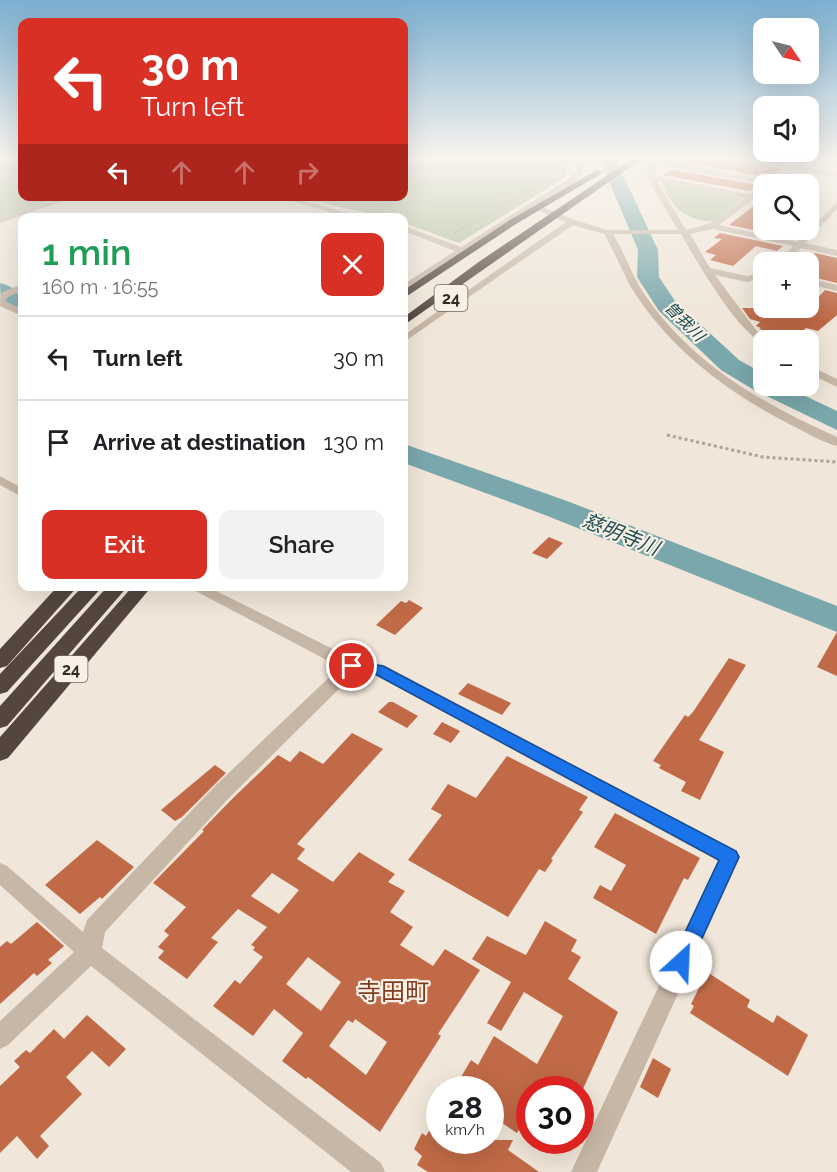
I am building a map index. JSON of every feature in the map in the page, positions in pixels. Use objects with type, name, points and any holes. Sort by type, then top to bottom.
[{"type":"highway","name":"24","points":[[408,293],[463,252],[531,213]]},
{"type":"highway","points":[[408,305],[550,213]]},
{"type":"highway","points":[[408,319],[555,213]]},
{"type":"highway","name":"24","points":[[408,335],[500,261],[572,213]]},
{"type":"highway","points":[[0,661],[64,591]]},
{"type":"highway","points":[[0,687],[89,591]]},
{"type":"highway","points":[[0,720],[115,591]]},
{"type":"highway","name":"24","points":[[0,752],[139,591]]},
{"type":"street","points":[[408,286],[521,213]]},
{"type":"street","points":[[550,213],[572,222],[609,232],[680,232],[713,226],[730,213]]},
{"type":"street","points":[[673,213],[680,232],[753,333]]},
{"type":"street","points":[[792,252],[829,213]]},
{"type":"street","points":[[0,222],[18,216]]},
{"type":"street","points":[[676,217],[837,253]]},
{"type":"street","points":[[408,335],[572,222]]},
{"type":"street","points":[[408,230],[463,252]]},
{"type":"street","points":[[609,232],[641,296],[659,320],[688,350],[728,383],[783,416],[836,441]]},
{"type":"street","points":[[707,270],[747,279],[753,278]]},
{"type":"street","points":[[0,281],[14,291],[1,298],[2,304],[18,311]]},
{"type":"street","points":[[819,284],[837,288]]},
{"type":"street","points":[[819,374],[837,384]]},
{"type":"street","points":[[0,480],[18,491]]},
{"type":"street","points":[[204,591],[352,666],[378,669],[730,857],[584,1172]]},
{"type":"street","points":[[0,1037],[90,952],[95,927],[222,792],[352,666]]},
{"type":"street","points":[[0,872],[90,952],[372,1172]]},
{"type":"path","points":[[442,237],[453,234],[490,213]]},
{"type":"path","points":[[667,435],[763,457],[837,462]]},
{"type":"green space","points":[[0,213],[16,213],[0,218]]},
{"type":"green space","points":[[365,213],[508,213],[459,243],[408,224],[408,213]]},
{"type":"green space","points":[[683,213],[725,213],[714,221],[688,216]]},
{"type":"building","points":[[745,213],[753,213],[753,230],[729,225]]},
{"type":"building","points":[[720,233],[783,246],[777,251],[756,246],[733,266],[710,260],[716,255],[705,252],[722,239],[714,238]]},
{"type":"building","points":[[819,254],[837,258],[837,283],[819,279]]},
{"type":"building","points":[[825,290],[837,293],[837,315],[819,330],[806,328],[804,330],[762,330],[756,326],[760,322],[750,319],[742,308],[753,308],[753,318],[819,318],[819,296]]},
{"type":"building","points":[[549,537],[563,543],[547,559],[532,553]]},
{"type":"building","points":[[409,600],[423,608],[395,635],[376,625],[401,601],[406,603]]},
{"type":"building","points":[[837,632],[837,676],[817,667]]},
{"type":"building","points":[[729,658],[746,665],[699,740],[724,752],[700,800],[681,791],[686,782],[659,768],[661,765],[653,761],[685,715],[688,717],[693,712]]},
{"type":"building","points":[[468,683],[511,703],[502,715],[458,694]]},
{"type":"building","points":[[389,702],[418,716],[407,728],[378,712]]},
{"type":"building","points":[[442,722],[460,731],[451,743],[433,734]]},
{"type":"building","points":[[352,733],[383,749],[297,844],[305,849],[297,859],[333,882],[359,852],[395,874],[388,882],[405,891],[390,912],[413,927],[400,945],[433,966],[445,949],[480,970],[438,1034],[441,1036],[380,1132],[308,1077],[306,1079],[282,1061],[303,1033],[274,1009],[253,1036],[213,1006],[235,980],[240,984],[263,957],[253,950],[255,947],[251,945],[267,927],[238,909],[211,938],[218,942],[187,979],[158,958],[164,951],[158,947],[169,935],[164,931],[186,907],[153,883],[231,800],[278,755],[290,762],[300,751],[323,764]],"holes":[[[272,873],[299,890],[279,914],[251,896]],[[308,957],[341,982],[321,1011],[286,984]],[[355,1019],[387,1042],[366,1075],[329,1046],[348,1020],[353,1023]]]},
{"type":"building","points":[[507,756],[588,797],[579,810],[583,812],[551,859],[553,860],[545,872],[539,869],[508,917],[408,860],[442,815],[431,809],[448,784],[476,798]]},
{"type":"building","points":[[215,765],[226,773],[182,817],[175,821],[161,810]]},
{"type":"building","points":[[615,813],[700,858],[688,880],[684,878],[656,934],[593,898],[600,885],[611,891],[626,865],[594,847]]},
{"type":"building","points":[[97,840],[134,867],[102,899],[100,897],[80,914],[45,885]]},
{"type":"building","points":[[545,921],[577,940],[571,951],[581,957],[568,979],[618,1012],[589,1076],[516,1076],[516,1132],[504,1124],[504,1076],[462,1076],[471,1060],[478,1065],[494,1036],[537,1064],[563,1016],[524,992],[501,1031],[487,1023],[511,982],[472,959],[487,936],[526,955]]},
{"type":"building","points":[[37,922],[64,946],[48,960],[52,963],[37,976],[34,973],[0,1004],[0,947],[7,941],[11,944]]},
{"type":"building","points":[[707,972],[750,1000],[747,1007],[773,1023],[777,1015],[808,1035],[788,1076],[690,1013],[694,1006],[691,1004]]},
{"type":"building","points":[[87,1015],[126,1049],[109,1067],[92,1051],[66,1077],[82,1094],[40,1136],[49,1146],[37,1159],[17,1136],[0,1153],[0,1086],[20,1067],[14,1061],[26,1050],[30,1053],[54,1029],[64,1039]]},
{"type":"building","points":[[653,1058],[671,1069],[658,1098],[640,1087]]},
{"type":"building","points":[[422,1133],[426,1136],[426,1154],[504,1154],[504,1140],[513,1140],[508,1150],[539,1172],[428,1172],[417,1165],[422,1156],[414,1149]]},
{"type":"waterway","name":"曽我川","points":[[631,213],[648,250],[648,277],[667,306],[730,365],[763,385],[837,422]]},
{"type":"waterway","name":"慈明寺川","points":[[0,290],[11,297],[9,301],[18,306]]},
{"type":"waterway","name":"慈明寺川","points":[[408,454],[556,508],[837,620]]},
{"type":"district","name":"寺田町","points":[[393,992]]},
{"type":"route","points":[[352,666],[378,669],[730,857],[681,962]]}]
